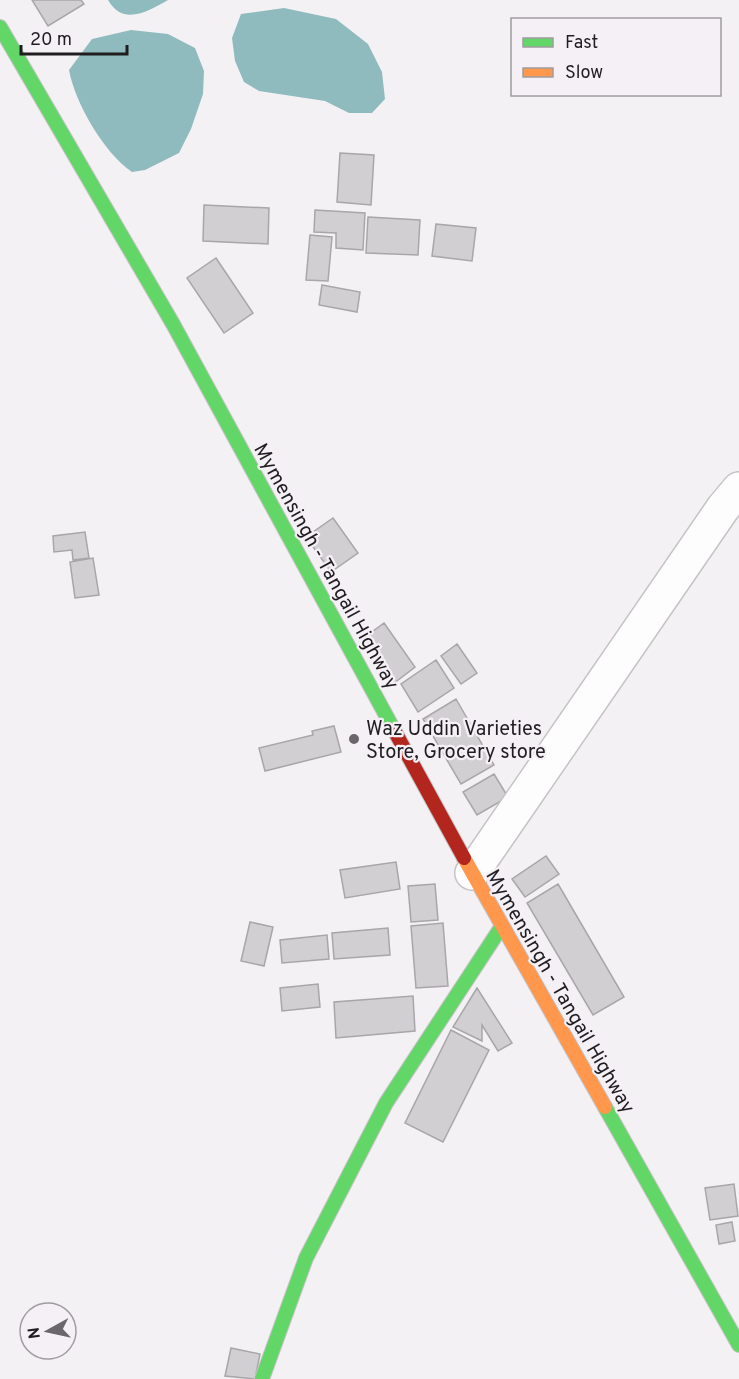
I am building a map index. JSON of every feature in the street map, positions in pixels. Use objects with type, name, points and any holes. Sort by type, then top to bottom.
[{"type":"main road","name":"Mymensingh - Tangail Highway","points":[[0,27],[173,324],[472,873],[739,1345]]},
{"type":"main road","points":[[262,1379],[306,1258],[386,1102],[502,926]]},
{"type":"street","points":[[472,873],[723,508],[739,489]]},
{"type":"water","points":[[108,0],[168,0],[144,12],[128,15],[114,8]]},
{"type":"water","points":[[284,8],[336,19],[368,44],[382,72],[385,99],[372,113],[349,113],[325,101],[259,91],[244,82],[235,61],[232,38],[241,14]]},
{"type":"water","points":[[131,30],[168,34],[195,48],[204,71],[203,94],[191,129],[179,153],[145,170],[132,172],[111,153],[92,126],[77,97],[69,70],[92,39]]},
{"type":"building","points":[[32,0],[81,0],[84,4],[48,26]]},
{"type":"building","points":[[340,153],[374,155],[371,205],[337,202]]},
{"type":"building","points":[[204,205],[269,208],[268,244],[203,241]]},
{"type":"building","points":[[315,210],[365,213],[363,250],[336,248],[336,233],[314,232]]},
{"type":"building","points":[[368,217],[420,220],[418,255],[366,253]]},
{"type":"building","points":[[436,224],[476,228],[472,261],[432,256]]},
{"type":"building","points":[[310,235],[332,237],[328,281],[306,280]]},
{"type":"building","points":[[216,258],[253,313],[224,333],[187,278]]},
{"type":"building","points":[[322,285],[360,292],[357,312],[319,305]]},
{"type":"building","points":[[333,518],[358,553],[331,572],[306,537]]},
{"type":"building","points":[[85,532],[89,558],[73,560],[72,550],[54,552],[53,536]]},
{"type":"building","points":[[93,558],[99,595],[75,598],[70,562]]},
{"type":"building","points":[[384,623],[415,667],[393,684],[361,640]]},
{"type":"building","points":[[457,644],[477,673],[461,684],[441,656]]},
{"type":"building","points":[[436,660],[454,688],[418,712],[401,684]]},
{"type":"building","points":[[456,699],[494,765],[461,784],[423,719]]},
{"type":"building","points":[[334,726],[341,752],[265,771],[259,748],[313,735],[312,731]]},
{"type":"building","points":[[494,774],[508,797],[477,815],[463,792]]},
{"type":"building","points":[[546,856],[559,874],[525,897],[512,879]]},
{"type":"building","points":[[396,862],[400,889],[345,898],[340,870]]},
{"type":"building","points":[[435,884],[438,920],[411,922],[408,886]]},
{"type":"building","points":[[558,884],[624,997],[593,1015],[527,903]]},
{"type":"building","points":[[250,922],[273,927],[264,966],[241,961]]},
{"type":"building","points":[[443,923],[448,986],[416,988],[411,926]]},
{"type":"building","points":[[388,928],[390,955],[334,959],[332,933]]},
{"type":"building","points":[[327,935],[329,959],[282,963],[280,940]]},
{"type":"building","points":[[318,984],[320,1007],[282,1011],[280,988]]},
{"type":"building","points":[[477,988],[512,1043],[498,1051],[482,1025],[482,1041],[453,1027]]},
{"type":"building","points":[[413,996],[415,1031],[336,1038],[334,1002]]},
{"type":"building","points":[[451,1030],[489,1050],[443,1142],[405,1123]]},
{"type":"building","points":[[734,1184],[738,1216],[710,1220],[705,1188]]},
{"type":"building","points":[[732,1222],[735,1241],[719,1244],[716,1225]]},
{"type":"building","points":[[231,1348],[260,1354],[255,1379],[225,1376]]},
{"type":"traffic: fast","points":[[0,27],[173,324],[394,730]]},
{"type":"traffic: fast","points":[[262,1379],[306,1258],[386,1103],[502,926]]},
{"type":"traffic: fast","points":[[605,1107],[739,1345]]},
{"type":"traffic: slow","points":[[464,858],[605,1107]]},
{"type":"traffic: jam","points":[[394,730],[464,858]]},
{"type":"place","name":"Waz Uddin Varieties Store, Grocery store","points":[[354,739]]}]
